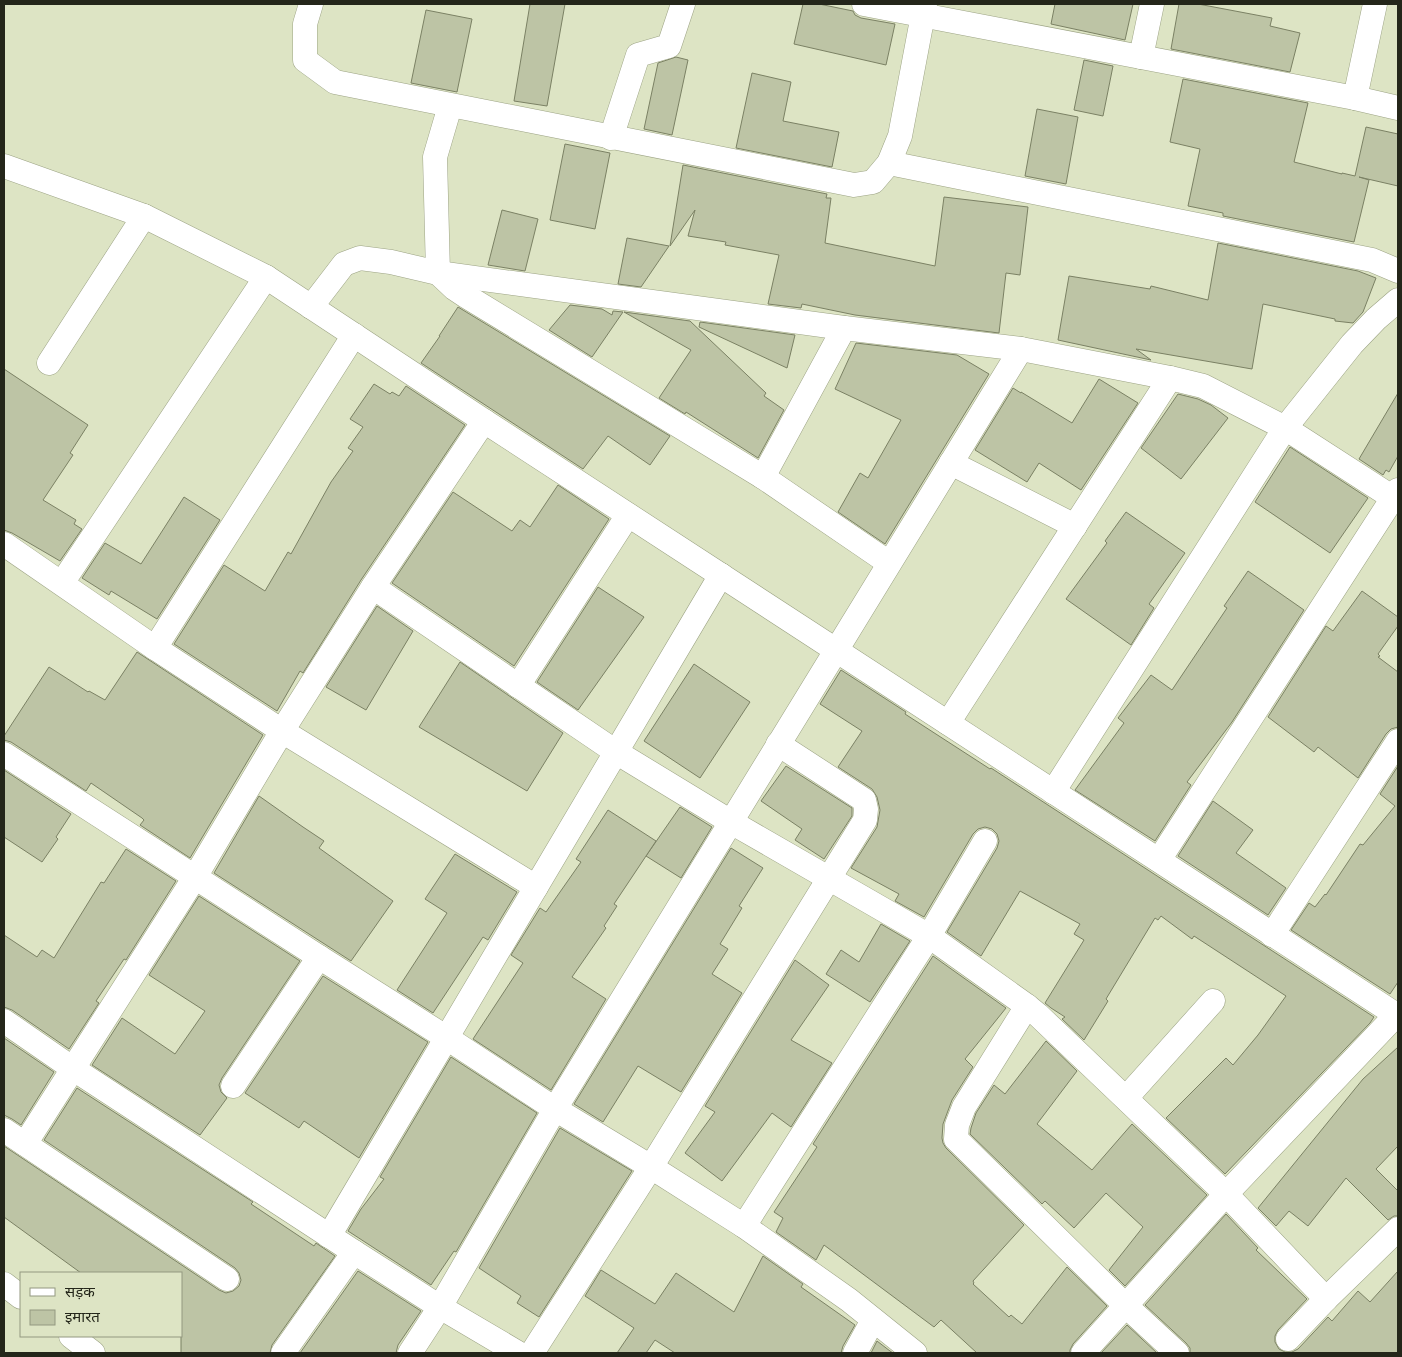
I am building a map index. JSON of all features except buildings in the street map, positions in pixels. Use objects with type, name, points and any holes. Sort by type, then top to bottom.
[{"type":"street","points":[[311,4],[305,24],[305,60],[335,82],[854,185],[873,182],[889,163],[900,136],[924,9]]},
{"type":"street","points":[[611,138],[638,55],[669,46],[683,4]]},
{"type":"street","points":[[864,4],[924,9],[1141,57],[1398,108]]},
{"type":"street","points":[[1141,57],[1152,4]]},
{"type":"street","points":[[1355,98],[1375,4]]},
{"type":"street","points":[[450,106],[435,157],[438,273],[466,296],[763,477],[889,563]]},
{"type":"street","points":[[889,163],[1372,260],[1398,271]]},
{"type":"street","points":[[4,166],[144,216],[266,277],[721,576],[1398,1015],[1226,1194],[1083,1353]]},
{"type":"street","points":[[49,363],[144,216]]},
{"type":"street","points":[[311,307],[344,264],[360,258],[391,262],[438,273],[844,328],[1021,348],[1203,386],[1285,428],[1397,496],[1158,860]]},
{"type":"street","points":[[62,583],[266,277]]},
{"type":"street","points":[[1053,792],[1285,428],[1352,344],[1398,300]]},
{"type":"street","points":[[763,477],[844,328]]},
{"type":"street","points":[[155,648],[354,335]]},
{"type":"street","points":[[410,1353],[440,1307],[555,1109],[1021,348]]},
{"type":"street","points":[[948,723],[1170,378]]},
{"type":"street","points":[[25,1144],[195,877],[282,731],[372,588],[484,421]]},
{"type":"street","points":[[951,463],[1075,526]]},
{"type":"street","points":[[518,686],[628,515]]},
{"type":"street","points":[[4,544],[155,648],[282,731],[536,888]]},
{"type":"street","points":[[329,1236],[721,576]]},
{"type":"street","points":[[372,588],[616,752],[731,822],[929,936],[1027,1006],[1226,1194],[1326,1299]]},
{"type":"street","points":[[1272,934],[1398,741]]},
{"type":"street","points":[[532,1353],[651,1167],[865,820],[866,808],[864,800],[778,744]]},
{"type":"street","points":[[4,754],[555,1109],[744,1226],[849,1300],[915,1353]]},
{"type":"street","points":[[744,1226],[929,936],[985,841]]},
{"type":"street","points":[[233,1086],[318,957]]},
{"type":"street","points":[[1126,1098],[1213,1000]]},
{"type":"street","points":[[1027,1006],[964,1107],[957,1126],[956,1139],[1177,1353]]},
{"type":"street","points":[[4,1021],[72,1068],[329,1236],[440,1307],[518,1353]]},
{"type":"street","points":[[4,1130],[227,1279]]},
{"type":"street","points":[[1288,1339],[1398,1229]]},
{"type":"street","points":[[283,1353],[354,1252]]},
{"type":"street","points":[[4,1284],[20,1296]]},
{"type":"street","points":[[855,1353],[873,1320]]},
{"type":"street","points":[[72,1337],[93,1353]]}]
